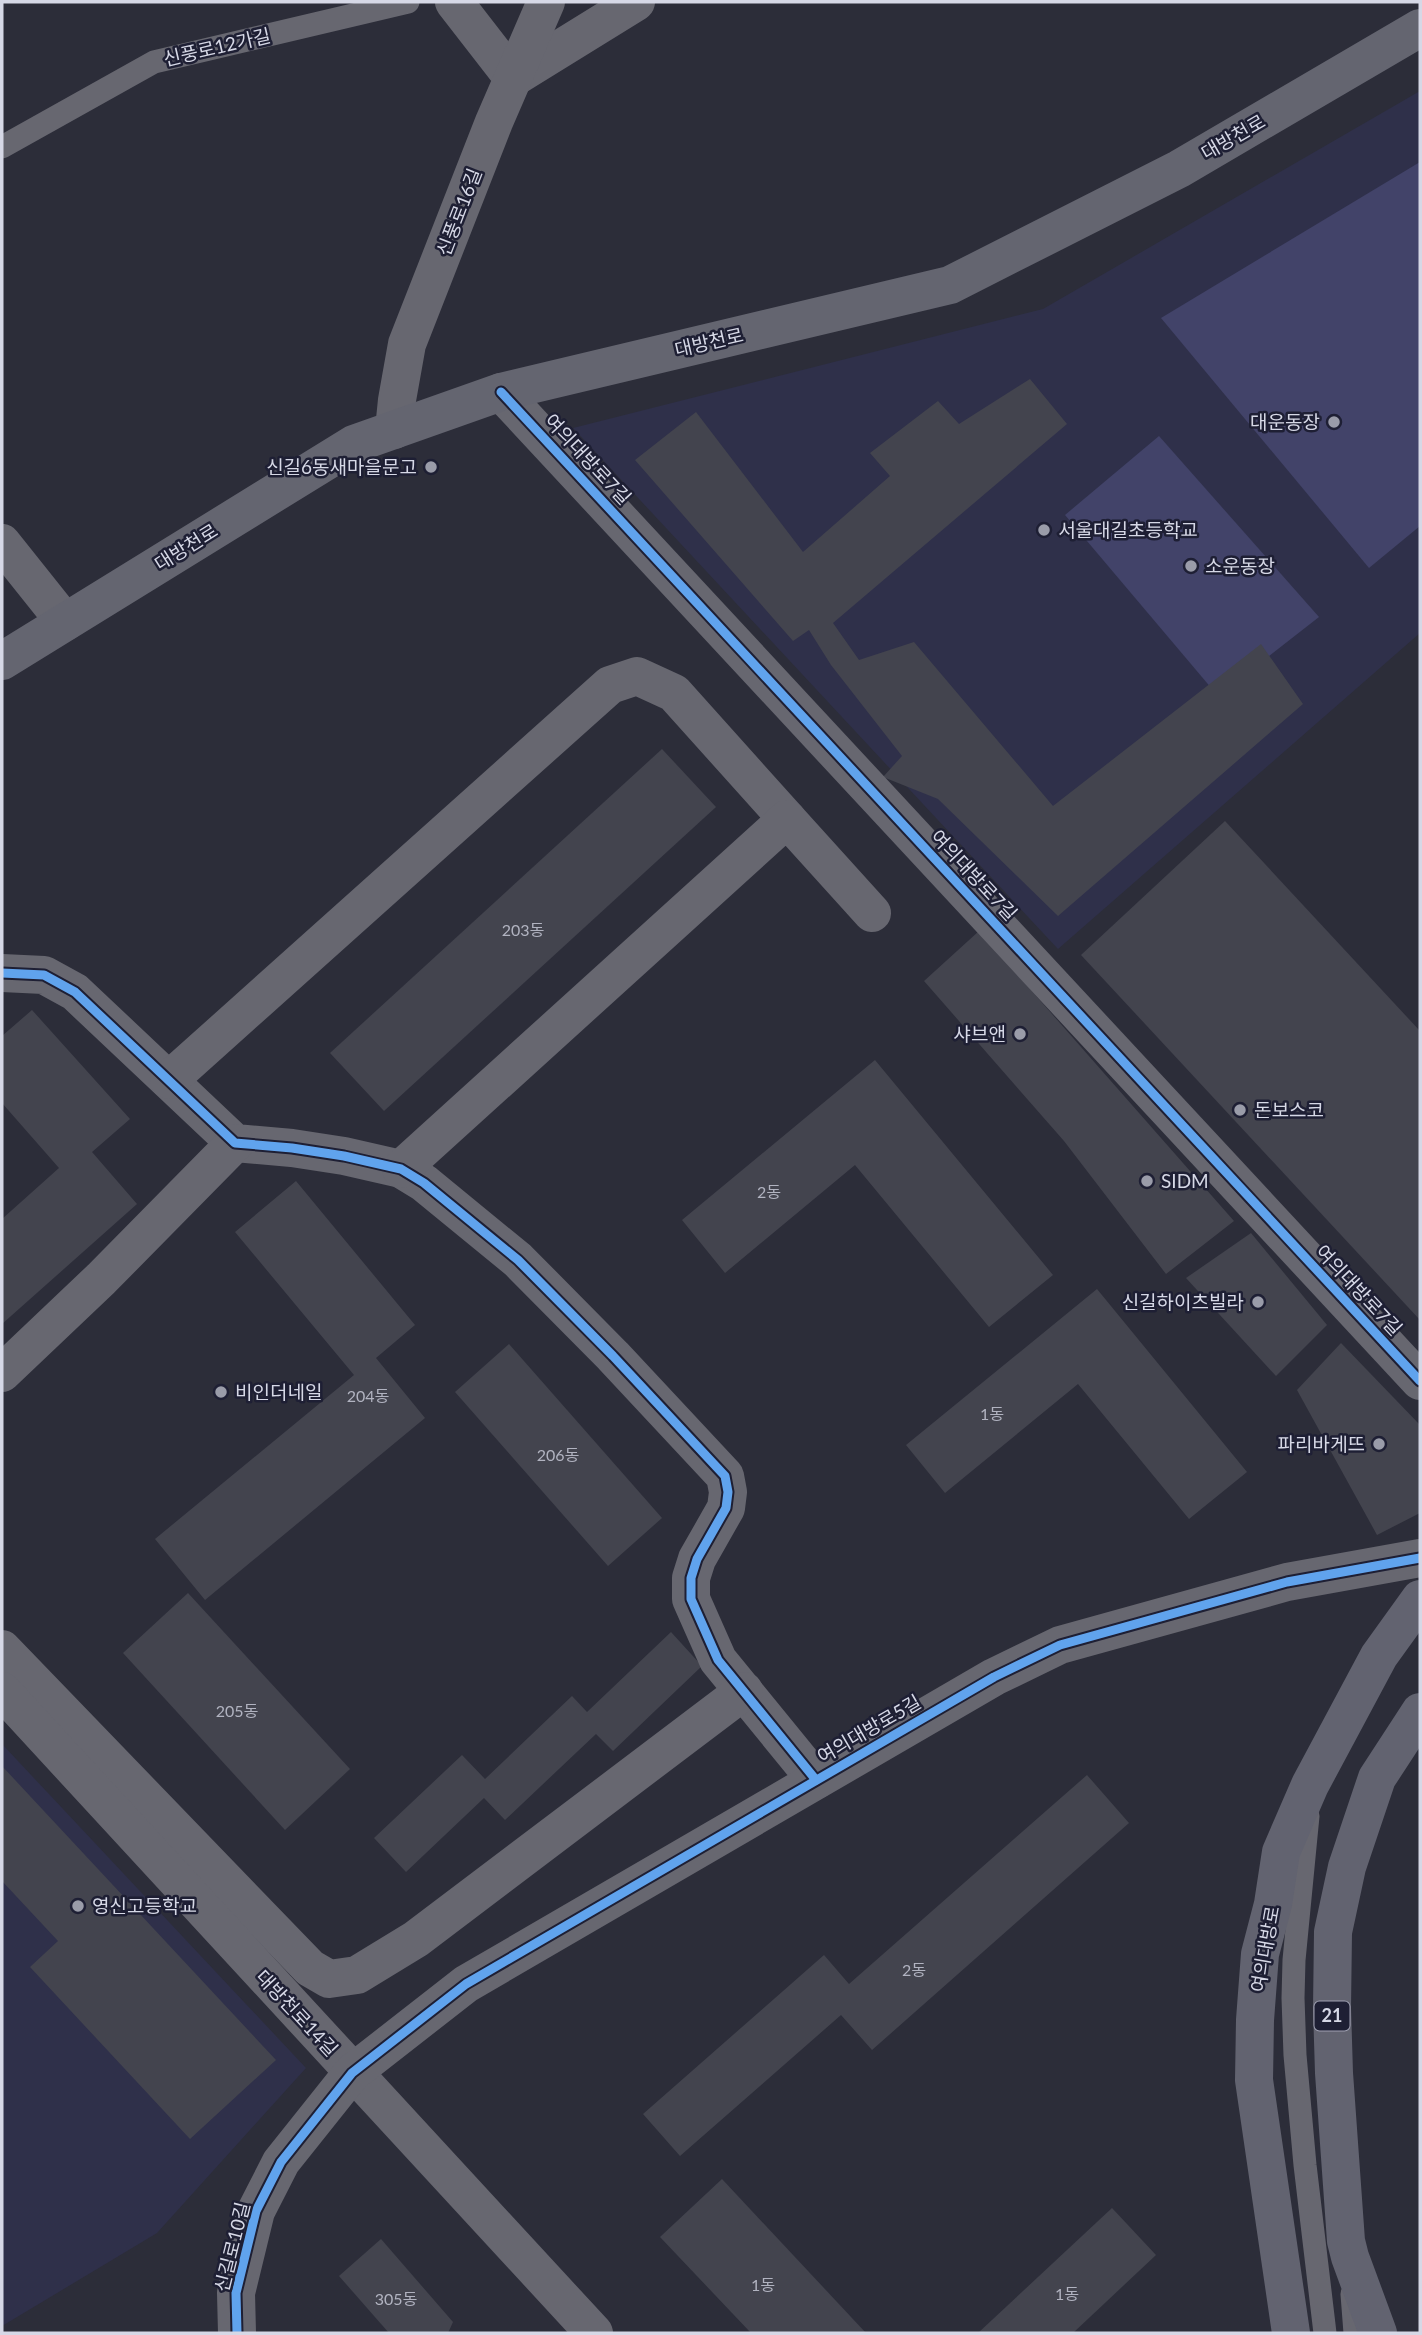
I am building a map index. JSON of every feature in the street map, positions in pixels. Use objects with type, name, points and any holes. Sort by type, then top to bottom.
[{"type":"main road","name":"대방천로","points":[[2,661],[354,444],[501,392],[950,285],[1179,169],[1420,28]]},
{"type":"main road","name":"여의대방로","points":[[1296,2331],[1254,2080],[1260,1954],[1273,1904],[1282,1852],[1310,1785],[1379,1656],[1420,1599]]},
{"type":"main road","name":"21","points":[[1378,2333],[1346,2241],[1334,2073],[1333,1932],[1347,1867],[1377,1778],[1420,1712]]},
{"type":"street","points":[[454,2],[513,78],[636,2]]},
{"type":"street","name":"신풍로16길","points":[[394,430],[407,344],[546,2]]},
{"type":"street","name":"여의대방로7길","points":[[501,392],[1420,1381]]},
{"type":"street","points":[[2,544],[65,622]]},
{"type":"street","points":[[169,1080],[610,685],[637,676],[674,693],[872,913]]},
{"type":"street","points":[[401,1169],[787,819]]},
{"type":"street","points":[[2,973],[44,975],[75,992],[236,1143],[331,1154],[401,1169],[424,1183],[518,1260],[613,1356],[725,1476],[728,1492],[726,1508],[697,1559],[691,1578],[691,1599],[718,1660],[816,1780]]},
{"type":"street","points":[[2,1373],[101,1279],[236,1143]]},
{"type":"street","name":"여의대방로5길","points":[[352,2073],[466,1984],[994,1677],[1060,1646],[1287,1582],[1420,1558]]},
{"type":"street","points":[[2,1649],[310,1968],[329,1979],[357,1975],[416,1939],[744,1691]]},
{"type":"street","name":"대방천로14길","points":[[2,1691],[594,2333]]},
{"type":"street","name":"신길로10길","points":[[237,2333],[236,2293],[256,2211],[281,2162],[352,2073]]},
{"type":"lane","name":"신풍로12가길","points":[[2,147],[153,62],[408,2]]},
{"type":"lane","points":[[1350,2257],[1355,2333]]},
{"type":"shaded area","name":"서울대길초등학교","points":[[1420,91],[1420,633],[1058,949],[573,428],[1043,309]]},
{"type":"shaded area","name":"대운동장","points":[[1420,162],[1420,526],[1369,568],[1161,318]]},
{"type":"shaded area","name":"소운동장","points":[[1159,436],[1319,617],[1218,696],[1065,515]]},
{"type":"shaded area","name":"영신고등학교","points":[[2,1744],[306,2068],[157,2233],[2,2326]]},
{"type":"building","points":[[1030,379],[1067,424],[833,623],[859,660],[914,642],[1053,806],[1261,644],[1303,704],[1058,916],[938,799],[883,777],[902,756],[831,665],[809,630],[793,641],[635,460],[696,412],[803,552],[890,476],[870,453],[938,401],[959,424]]},
{"type":"building","points":[[662,749],[716,807],[384,1111],[330,1053]]},
{"type":"building","name":"돈보스코","points":[[1225,821],[1420,1031],[1420,1320],[1081,955]]},
{"type":"building","points":[[979,931],[1234,1221],[1166,1274],[1064,1141],[924,981]]},
{"type":"building","points":[[32,1010],[130,1119],[92,1152],[137,1204],[2,1324],[2,1219],[59,1168],[2,1103],[2,1036]]},
{"type":"building","points":[[875,1060],[1053,1275],[989,1327],[855,1165],[725,1273],[682,1220]]},
{"type":"building","points":[[296,1181],[415,1325],[376,1358],[425,1418],[205,1600],[155,1539],[354,1375],[235,1232]]},
{"type":"building","name":"신길하이츠빌라","points":[[1251,1233],[1327,1325],[1276,1376],[1186,1278]]},
{"type":"building","points":[[1097,1289],[1247,1472],[1189,1519],[1078,1384],[945,1493],[906,1445]]},
{"type":"building","points":[[1341,1343],[1420,1425],[1420,1513],[1377,1535],[1297,1390]]},
{"type":"building","points":[[509,1344],[662,1518],[608,1566],[455,1392]]},
{"type":"building","points":[[188,1593],[350,1769],[285,1830],[123,1653]]},
{"type":"building","points":[[671,1632],[702,1666],[613,1751],[596,1734],[505,1820],[484,1798],[406,1872],[374,1838],[462,1755],[485,1779],[572,1696],[587,1712]]},
{"type":"building","points":[[2,1766],[276,2060],[190,2139],[30,1967],[58,1941],[2,1881]]},
{"type":"building","points":[[1087,1775],[1129,1823],[872,2050],[841,2015],[680,2156],[643,2114],[824,1955],[849,1984]]},
{"type":"building","points":[[722,2179],[866,2333],[751,2333],[660,2237]]},
{"type":"building","points":[[1112,2208],[1156,2255],[1073,2333],[978,2333]]},
{"type":"building","points":[[381,2239],[453,2322],[448,2333],[389,2333],[339,2276]]},
{"type":"cycle path","points":[[501,392],[1420,1381]]},
{"type":"cycle path","points":[[2,973],[44,975],[75,992],[235,1143],[344,1156],[401,1169],[424,1183],[518,1260],[613,1356],[725,1476],[728,1492],[726,1508],[697,1559],[691,1578],[691,1599],[718,1660],[816,1780]]},
{"type":"cycle path","points":[[237,2333],[236,2293],[256,2211],[281,2162],[352,2073],[466,1984],[994,1677],[1060,1645],[1287,1582],[1420,1558]]},
{"type":"place","name":"대운동장","points":[[1334,422]]},
{"type":"place","name":"신길6동새마을문고","points":[[431,467]]},
{"type":"place","name":"서울대길초등학교","points":[[1044,530]]},
{"type":"place","name":"소운동장","points":[[1191,566]]},
{"type":"place","name":"샤브앤","points":[[1020,1034]]},
{"type":"place","name":"돈보스코","points":[[1240,1110]]},
{"type":"place","name":"SIDM","points":[[1147,1181]]},
{"type":"place","name":"신길하이츠빌라","points":[[1258,1302]]},
{"type":"place","name":"비인더네일","points":[[221,1392]]},
{"type":"place","name":"파리바게뜨","points":[[1379,1444]]},
{"type":"place","name":"영신고등학교","points":[[78,1906]]}]
